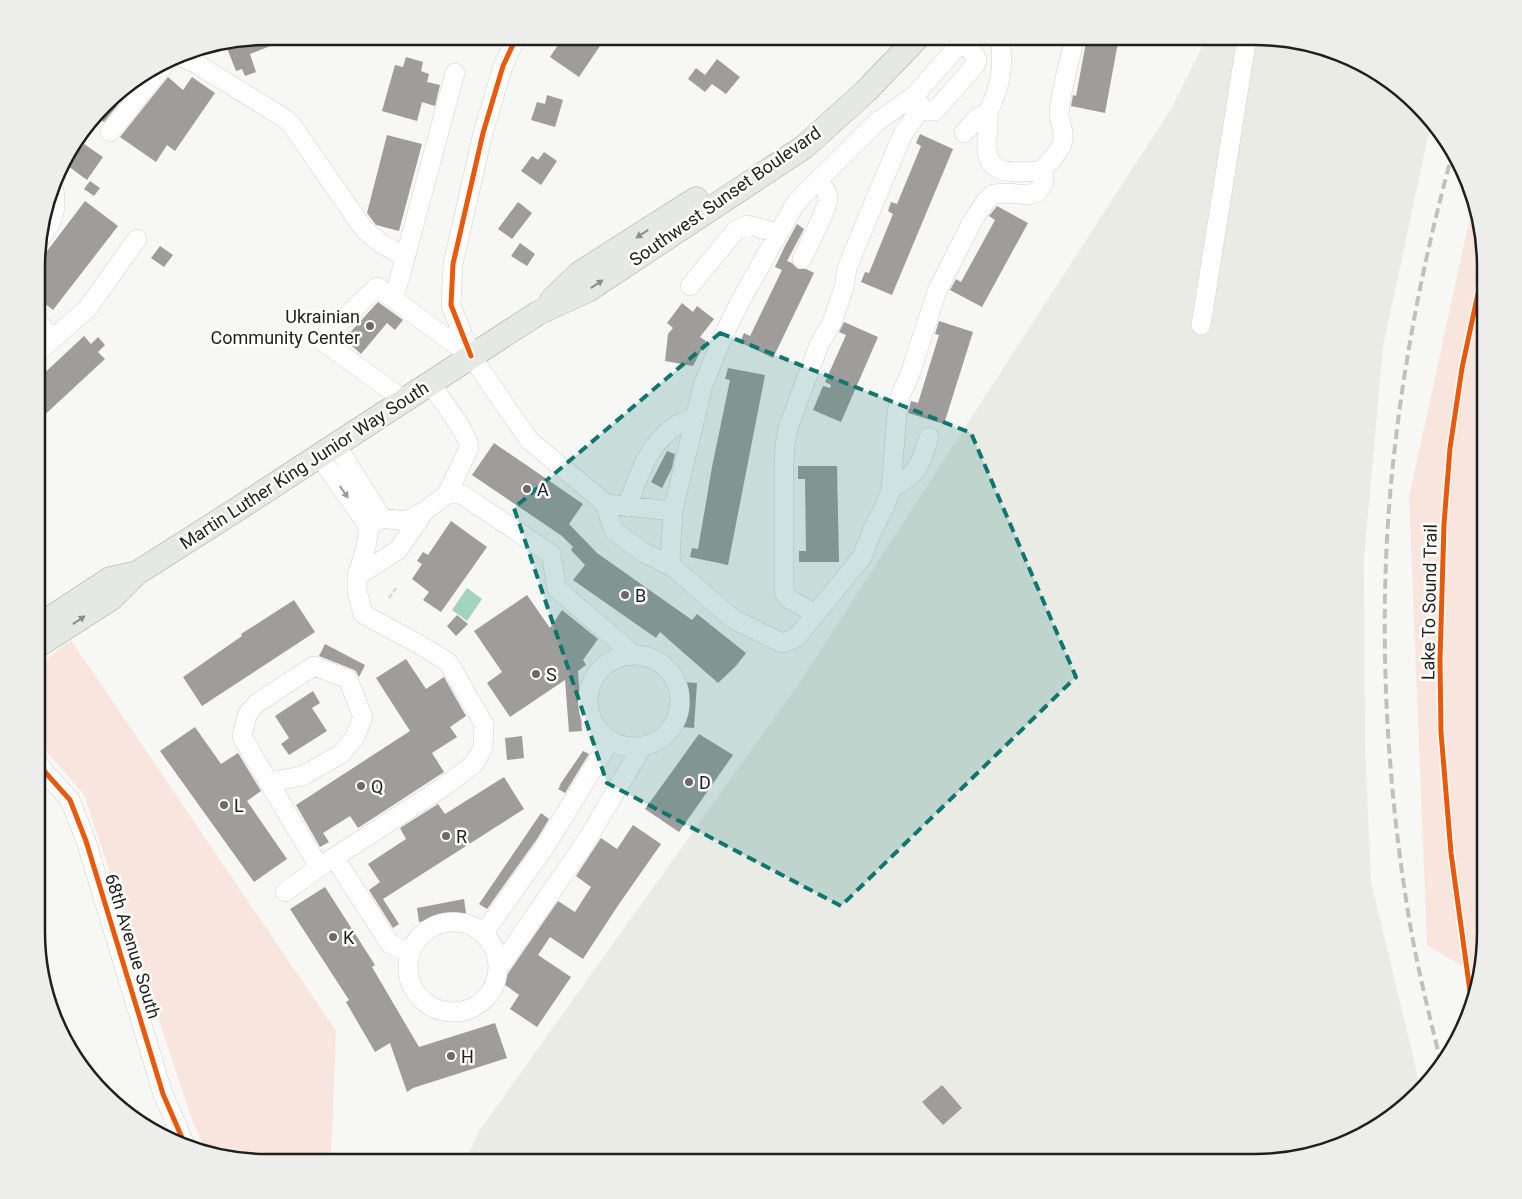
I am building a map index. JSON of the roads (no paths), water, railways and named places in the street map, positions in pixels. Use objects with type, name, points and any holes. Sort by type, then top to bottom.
[{"type":"main road","name":"Southwest Sunset Boulevard","points":[[538,313],[580,273],[798,134],[894,45]]},
{"type":"main road","name":"Southwest Sunset Boulevard","points":[[471,356],[538,313],[588,290],[804,147],[865,92],[909,45]]},
{"type":"main road","name":"Martin Luther King Junior Way South","points":[[45,641],[112,598],[137,573],[471,356]]},
{"type":"main road","name":"Martin Luther King Junior Way South","points":[[45,622],[110,578],[137,573]]},
{"type":"street","points":[[513,45],[503,66],[483,132],[453,264],[452,305],[471,356],[529,440],[606,504],[672,511]]},
{"type":"street","points":[[816,614],[789,599],[784,593],[784,464],[788,428],[819,345],[832,322],[844,288],[847,268],[898,145],[918,102],[960,45]]},
{"type":"street","points":[[918,102],[927,111],[935,111],[976,64],[977,59],[969,45]]},
{"type":"street","points":[[1001,45],[1002,76],[998,92],[988,113],[986,155],[991,164],[999,170],[1016,173],[1040,171],[1054,158],[1062,143],[1064,129],[1059,116],[1073,45]]},
{"type":"street","points":[[1200,325],[1246,45]]},
{"type":"street","points":[[188,60],[284,118],[362,228],[384,247],[406,256]]},
{"type":"street","points":[[397,288],[455,73]]},
{"type":"street","points":[[110,132],[156,75]]},
{"type":"street","points":[[673,566],[670,559],[672,511],[703,385],[724,334],[742,298],[794,206],[802,196],[878,121],[918,102]]},
{"type":"street","points":[[964,133],[982,114],[988,113]]},
{"type":"street","points":[[606,504],[608,517],[614,531],[643,552],[673,566],[733,619],[782,644],[794,639],[862,556],[891,489],[900,396],[909,377],[940,284],[973,220],[986,201],[994,194],[1029,195],[1037,192],[1043,184],[1044,176],[1040,171]]},
{"type":"street","points":[[802,260],[825,209],[828,197],[818,181]]},
{"type":"street","points":[[49,226],[55,213],[56,200]]},
{"type":"street","points":[[690,286],[728,237],[736,230],[747,225],[779,233]]},
{"type":"street","points":[[45,346],[87,309],[137,239]]},
{"type":"street","points":[[404,400],[321,340],[377,288],[471,356]]},
{"type":"street","points":[[45,330],[53,339]]},
{"type":"street","points":[[375,523],[405,521],[425,511],[447,494],[469,448],[469,442],[430,383]]},
{"type":"street","points":[[627,507],[648,454],[655,443],[678,424],[695,418]]},
{"type":"street","points":[[891,489],[908,479],[919,467],[929,437]]},
{"type":"street","points":[[327,450],[375,523]]},
{"type":"street","points":[[447,494],[461,494],[551,554],[557,589],[634,655]]},
{"type":"street","points":[[357,576],[398,550],[425,511]]},
{"type":"street","points":[[285,892],[334,857],[443,787],[474,764],[484,748],[484,724],[448,662],[363,614],[357,591],[357,576],[375,523]]},
{"type":"street","points":[[634,655],[641,655],[655,660],[667,668],[675,680],[680,694],[680,708],[676,722],[667,734],[656,742],[642,747],[631,748],[620,746],[610,741],[599,732],[591,719],[588,704],[589,689],[596,676],[606,664],[619,657],[634,655]]},
{"type":"street","points":[[269,782],[302,776],[341,754],[355,737],[363,717],[348,679],[314,666],[257,703],[247,715],[242,737],[319,867]]},
{"type":"street","points":[[483,934],[546,845],[610,741]]},
{"type":"street","points":[[498,969],[585,843],[642,747]]},
{"type":"street","name":"68th Avenue South","points":[[45,772],[70,800],[86,841],[163,1094],[182,1137]]},
{"type":"street","points":[[334,857],[390,944],[410,953]]},
{"type":"street","points":[[456,922],[471,926],[483,934],[492,944],[497,956],[498,969],[495,983],[488,996],[476,1006],[463,1011],[448,1012],[434,1008],[422,1000],[413,988],[409,977],[410,953],[417,940],[428,930],[442,924],[456,922]]},
{"type":"railway","points":[[1439,1056],[1413,942],[1401,868],[1389,753],[1386,694],[1385,578],[1393,464],[1409,347],[1424,270],[1450,162]]},
{"type":"place","name":"Ukrainian Community Center","points":[[370,326]]},
{"type":"place","name":"A","points":[[527,489]]},
{"type":"place","name":"B","points":[[625,595]]},
{"type":"place","name":"S","points":[[536,674]]},
{"type":"place","name":"D","points":[[689,782]]},
{"type":"place","name":"Q","points":[[361,786]]},
{"type":"place","name":"L","points":[[224,805]]},
{"type":"place","name":"R","points":[[446,836]]},
{"type":"place","name":"K","points":[[333,937]]},
{"type":"place","name":"H","points":[[451,1056]]}]
